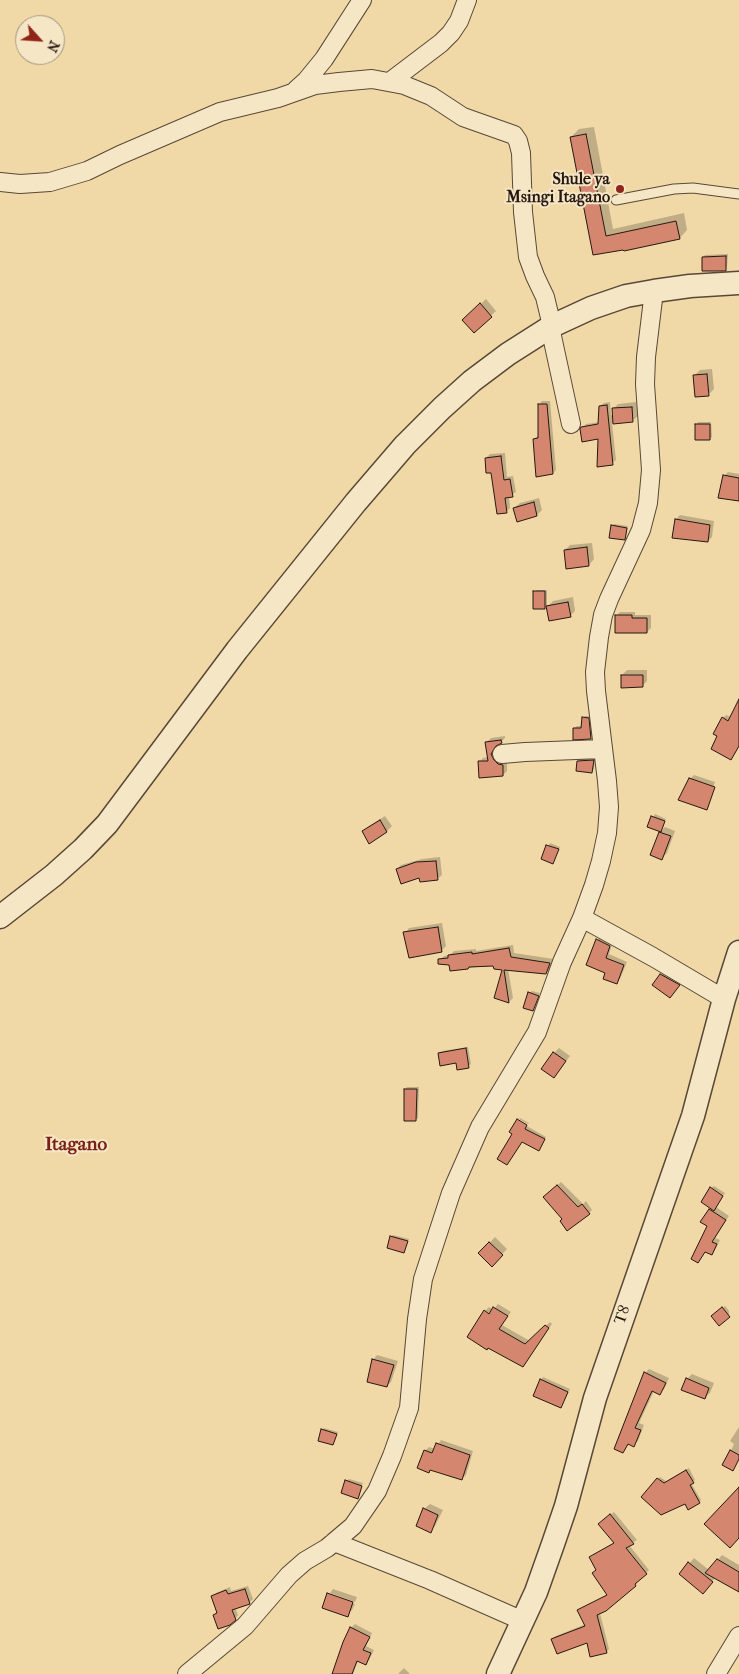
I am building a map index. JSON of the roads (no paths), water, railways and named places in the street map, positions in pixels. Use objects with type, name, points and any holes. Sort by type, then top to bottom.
[{"type":"street","points":[[292,94],[314,72],[362,0]]},
{"type":"street","points":[[391,81],[441,43],[451,33],[459,21],[467,0]]},
{"type":"street","points":[[0,182],[20,184],[50,182],[87,171],[166,134],[220,112],[292,94],[315,85],[331,82],[391,81],[431,96],[463,117],[508,132],[518,140],[521,153],[523,212],[528,257],[545,297],[571,424]]},
{"type":"street","points":[[0,917],[54,876],[84,849],[107,824],[237,650],[356,502],[406,445],[472,381],[508,354],[551,327],[600,305],[626,296],[690,286],[739,283]]},
{"type":"street","points":[[187,1674],[245,1626],[290,1575],[305,1561],[334,1542],[353,1526],[377,1491],[409,1408],[417,1319],[423,1279],[448,1201],[480,1127],[537,1032],[562,962],[582,918],[601,861],[607,833],[609,807],[596,691],[595,672],[599,637],[608,599],[641,530],[648,503],[650,470],[645,384],[646,357],[654,292]]},
{"type":"street","points":[[502,754],[602,749]]},
{"type":"street","points":[[582,918],[661,961],[724,999]]},
{"type":"street","name":"T8","points":[[498,1674],[523,1621],[553,1544],[581,1454],[595,1398],[682,1150],[739,952]]},
{"type":"street","points":[[334,1542],[430,1580],[523,1621]]},
{"type":"street","points":[[716,1674],[739,1636]]},
{"type":"lane","points":[[616,200],[649,192],[693,188],[739,194]]},
{"type":"place","name":"Shule ya Msingi Itagano","points":[[620,189]]},
{"type":"district","name":"Itagano","points":[[76,1145]]}]
